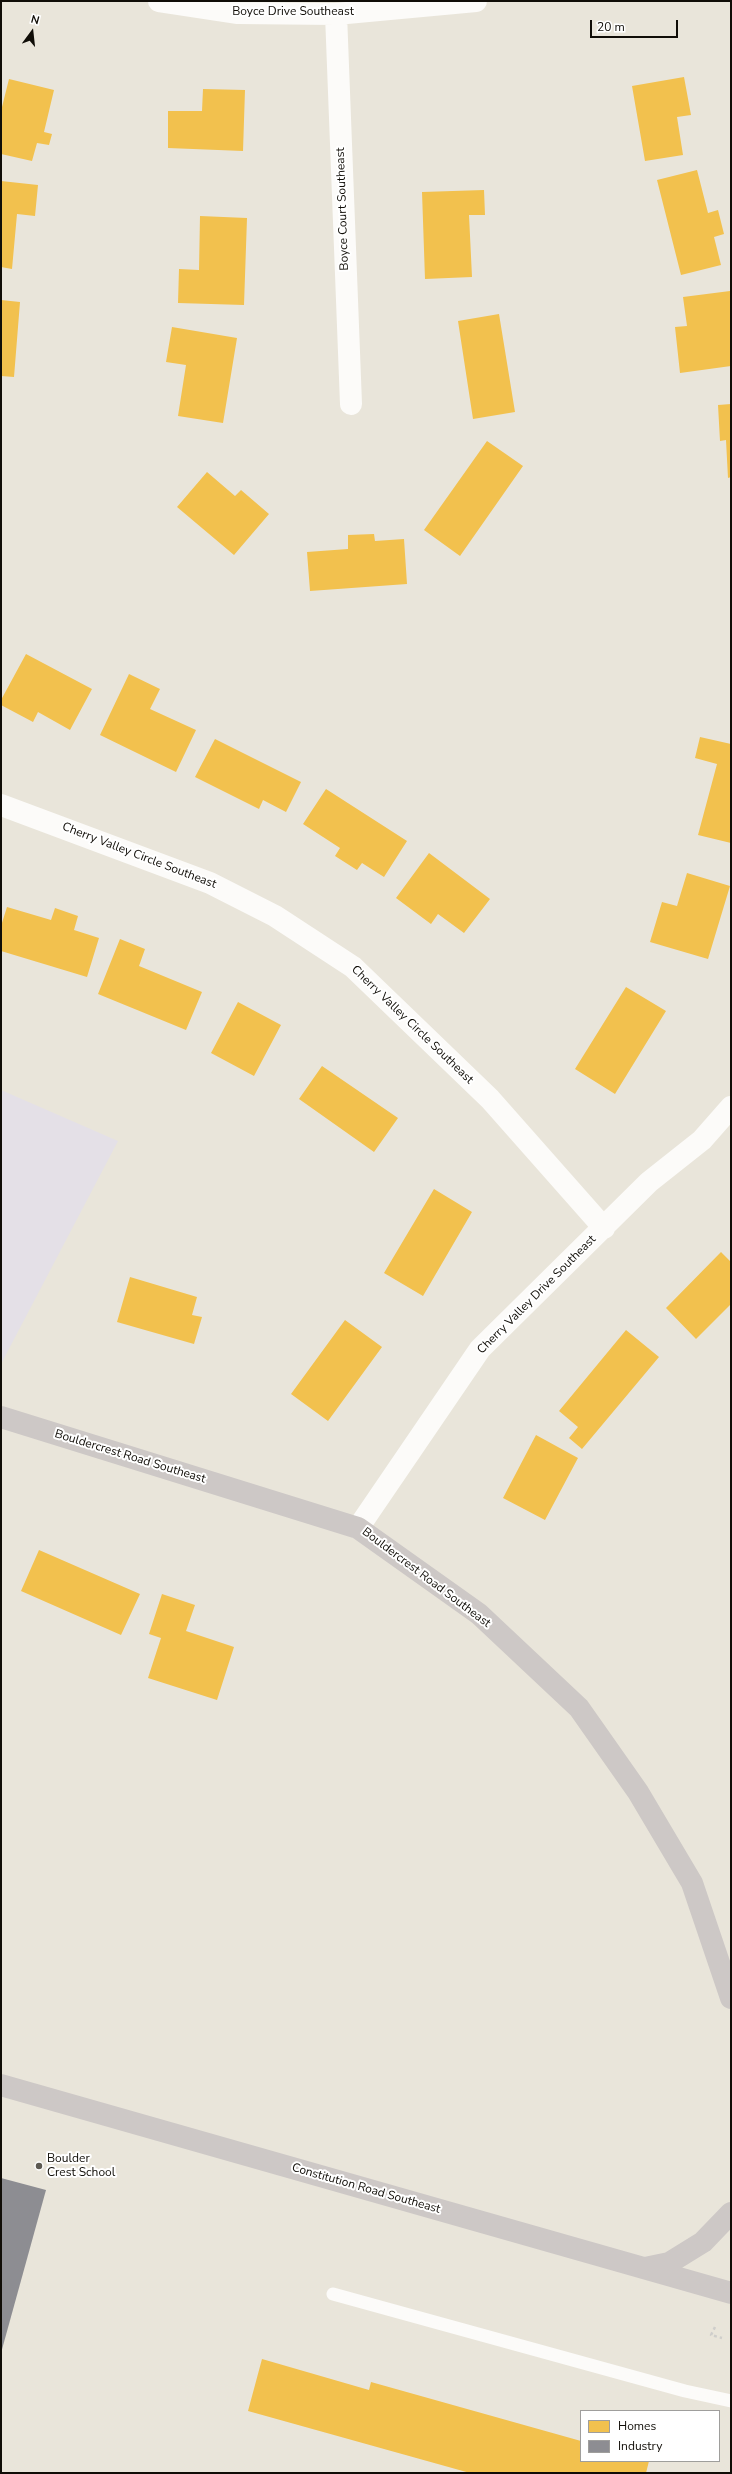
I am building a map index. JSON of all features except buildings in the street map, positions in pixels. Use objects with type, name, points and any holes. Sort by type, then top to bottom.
[{"type":"street","name":"Boyce Drive Southeast","points":[[159,1],[238,13],[336,14],[476,1]]},
{"type":"street","name":"Boyce Court Southeast","points":[[336,14],[351,404]]},
{"type":"street","name":"Cherry Valley Circle Southeast","points":[[1,805],[210,883],[275,916],[353,967],[490,1099],[604,1228]]},
{"type":"street","name":"Cherry Valley Drive Southeast","points":[[358,1528],[480,1349],[649,1182],[702,1140],[731,1107]]},
{"type":"street","name":"Bouldercrest Road Southeast","points":[[1,1417],[358,1528],[479,1614],[579,1708],[638,1792],[692,1882],[729,1985]]},
{"type":"street","name":"Constitution Road Southeast","points":[[1,2085],[731,2293]]},
{"type":"street","points":[[643,2268],[669,2263],[703,2242],[731,2213]]},
{"type":"lane","points":[[333,2294],[685,2391],[731,2401]]},
{"type":"path","points":[[715,2327],[710,2335],[722,2338]]},
{"type":"shaded area","points":[[1,1090],[118,1141],[1,1364]]},
{"type":"place","name":"Boulder Crest School","points":[[39,2166]]}]
